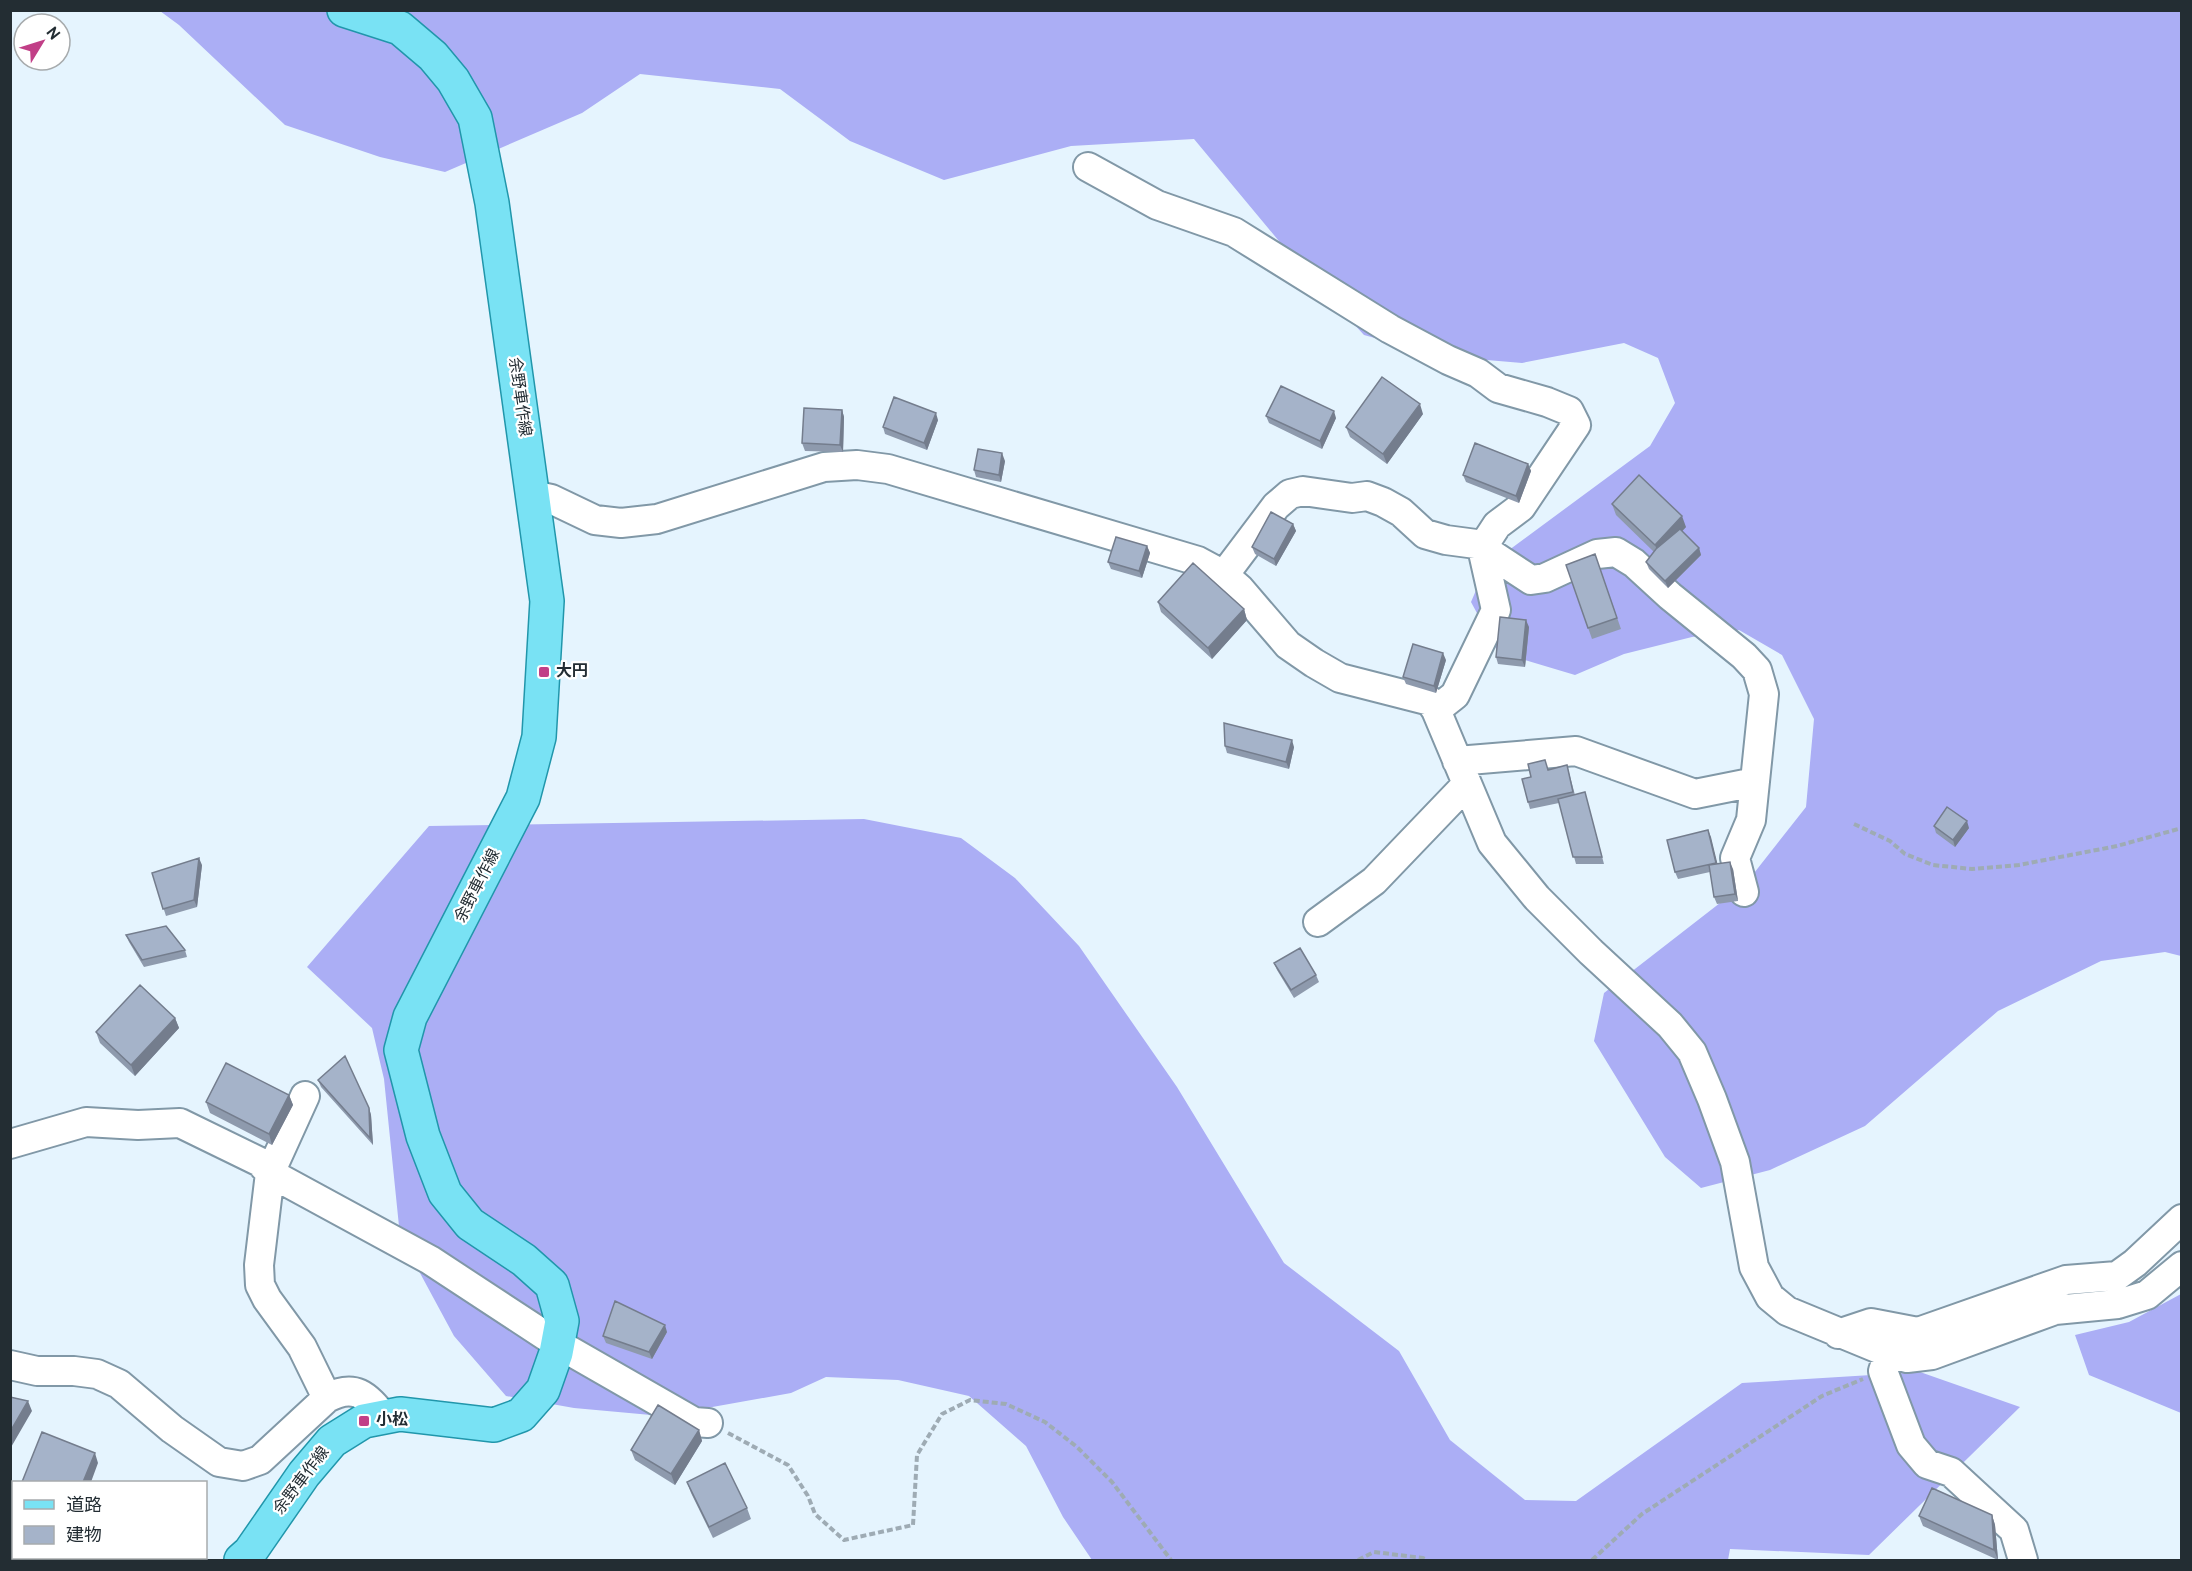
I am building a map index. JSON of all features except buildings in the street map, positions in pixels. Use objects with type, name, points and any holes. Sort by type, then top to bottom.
[{"type":"main road","name":"余野車作線","points":[[241,1560],[250,1552],[304,1474],[332,1441],[364,1421],[400,1414],[494,1425],[521,1415],[543,1390],[558,1344],[562,1321],[552,1285],[524,1260],[470,1224],[445,1193],[423,1136],[401,1050],[410,1017],[523,798],[539,737],[547,601],[492,203],[476,118],[453,80],[433,56],[400,28],[344,10]]},
{"type":"street","points":[[1088,167],[1157,205],[1234,232],[1390,329],[1478,374],[1498,388],[1569,411],[1576,425],[1563,447],[1521,507],[1497,525],[1482,548],[1496,610],[1455,694],[1436,710]]},
{"type":"street","points":[[532,495],[551,499],[595,520],[621,523],[657,519],[824,467],[867,466],[888,469],[1198,561],[1239,588],[1288,645],[1314,663],[1340,678],[1430,701],[1436,710],[1492,843],[1537,898],[1591,952],[1671,1025],[1692,1052],[1735,1162],[1755,1267],[1770,1297],[1787,1311],[1838,1334],[1886,1362],[1932,1355],[2055,1310],[2118,1304],[2147,1295],[2181,1266]]},
{"type":"street","points":[[1224,576],[1276,506],[1290,494],[1303,491],[1352,498],[1367,496],[1401,512],[1425,534],[1446,540],[1476,544],[1531,580],[1545,578],[1598,554],[1616,552],[1634,563],[1670,596],[1744,656],[1757,670],[1764,694],[1751,820],[1735,858],[1744,892]]},
{"type":"street","points":[[1318,922],[1374,881],[1462,773],[1576,751],[1695,794],[1755,782]]},
{"type":"street","points":[[305,1096],[270,1173],[259,1265],[260,1285],[267,1299],[303,1347],[327,1398]]},
{"type":"street","points":[[10,1144],[86,1122],[138,1125],[180,1123],[260,1162],[270,1173],[430,1260],[558,1344],[694,1422],[708,1423]]},
{"type":"street","points":[[1838,1334],[1871,1323],[1918,1332],[2066,1280],[2117,1276],[2135,1263],[2181,1219]]},
{"type":"street","points":[[1886,1362],[1911,1445],[1927,1464],[1951,1472],[2014,1530],[2022,1560]]},
{"type":"street","points":[[10,1365],[37,1371],[74,1371],[98,1374],[120,1384],[172,1429],[219,1462],[243,1466],[260,1460],[327,1398],[340,1391],[354,1391],[370,1399],[384,1417]]},
{"type":"path","points":[[1854,824],[1890,841],[1905,854],[1934,865],[1972,869],[2019,865],[2116,846],[2181,828]]},
{"type":"path","points":[[1592,1560],[1642,1514],[1822,1396],[1886,1362]]},
{"type":"path","points":[[708,1423],[788,1464],[808,1496],[815,1514],[844,1540],[913,1525],[917,1455],[942,1414],[970,1400],[1006,1404],[1045,1422],[1077,1447],[1112,1482],[1171,1560]]},
{"type":"path","points":[[1358,1560],[1374,1552],[1427,1560]]},
{"type":"shaded area","points":[[160,11],[2181,11],[2181,956],[2165,952],[2101,961],[1998,1011],[1865,1126],[1770,1170],[1701,1188],[1665,1157],[1594,1041],[1604,993],[1747,882],[1806,807],[1814,719],[1782,655],[1739,630],[1692,637],[1624,654],[1575,675],[1498,652],[1471,602],[1486,567],[1650,446],[1675,403],[1658,358],[1624,343],[1522,363],[1440,356],[1364,335],[1293,258],[1194,139],[1071,146],[944,180],[850,141],[780,89],[640,74],[582,113],[445,172],[380,157],[285,125],[179,25]]},
{"type":"shaded area","points":[[864,819],[961,838],[1015,878],[1079,946],[1177,1087],[1284,1263],[1399,1351],[1450,1440],[1525,1500],[1576,1501],[1742,1383],[1920,1372],[2020,1407],[1869,1555],[1730,1549],[1728,1560],[1092,1560],[1063,1517],[1026,1446],[969,1396],[898,1380],[826,1377],[791,1393],[662,1416],[574,1408],[506,1396],[454,1336],[400,1236],[384,1079],[372,1028],[307,967],[429,826]]},
{"type":"shaded area","points":[[2181,1294],[2181,1413],[2089,1375],[2075,1335],[2129,1322]]},
{"type":"place","name":"大円","points":[[544,672]]},
{"type":"place","name":"小松","points":[[364,1421]]}]
